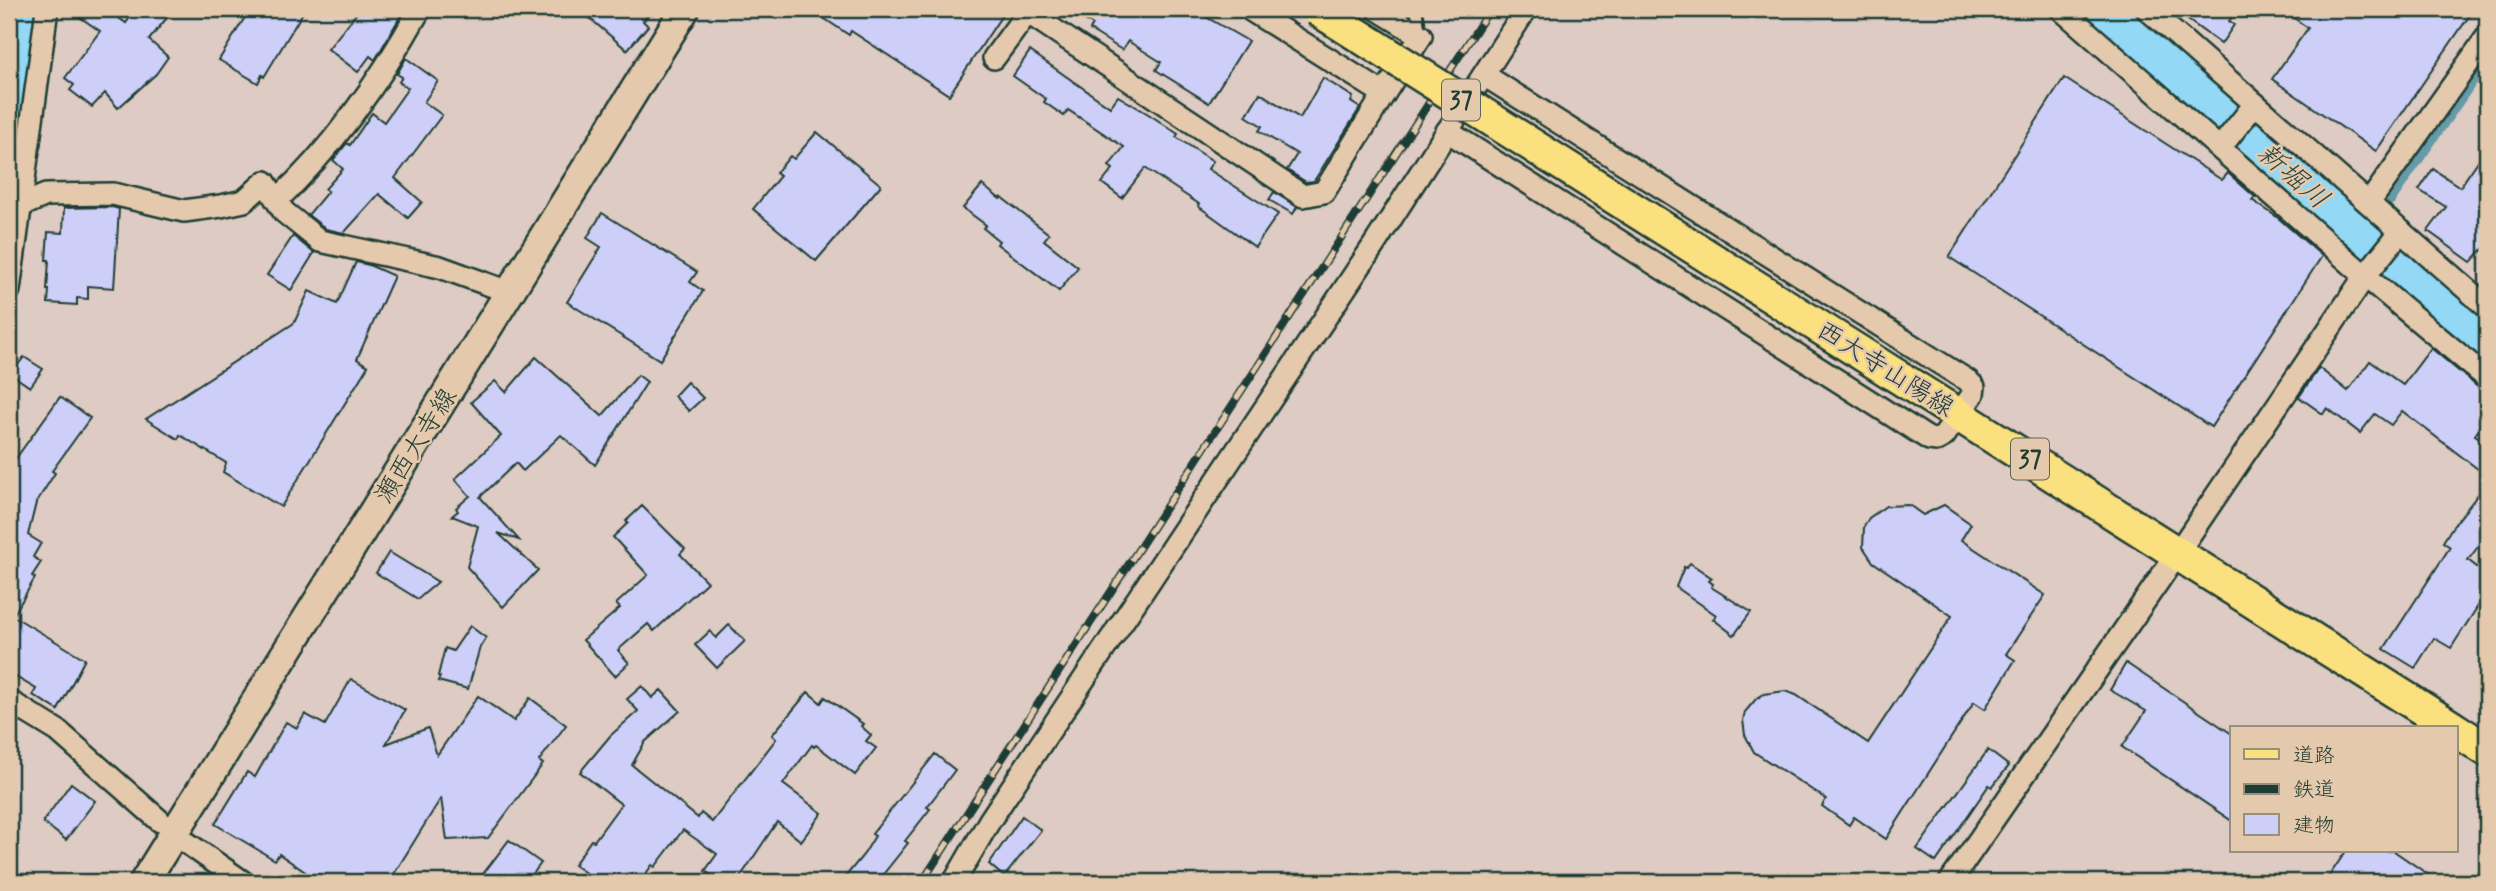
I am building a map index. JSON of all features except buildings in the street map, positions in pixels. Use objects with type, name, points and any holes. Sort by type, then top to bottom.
[{"type":"main road","name":"瀬西大寺線","points":[[144,882],[685,9]]},
{"type":"main road","name":"西大寺山陽線","points":[[1317,9],[2450,726]]},
{"type":"main road","name":"西大寺山陽線","points":[[2458,731],[2487,750]]},
{"type":"street","points":[[9,290],[15,208],[47,9]]},
{"type":"street","points":[[277,200],[355,112],[389,65],[419,9]]},
{"type":"street","points":[[1249,9],[1384,94]]},
{"type":"street","points":[[994,58],[1028,10],[1303,196],[1324,192],[1421,36],[1377,9]]},
{"type":"street","points":[[954,882],[990,820],[1374,245],[1526,9]]},
{"type":"street","points":[[2061,9],[2369,271],[2487,378]]},
{"type":"street","points":[[2147,9],[2251,108],[2369,204],[2397,236],[2487,307]]},
{"type":"street","points":[[2369,204],[2487,37]]},
{"type":"street","points":[[1447,131],[1928,439],[1937,440],[1944,436],[1973,394],[1974,387],[1968,381],[1483,75]]},
{"type":"street","points":[[2222,145],[2251,108]]},
{"type":"street","points":[[15,208],[46,195],[113,194],[184,211],[244,201],[265,182],[284,212],[320,241],[440,267],[509,292]]},
{"type":"street","points":[[1950,882],[2369,271],[2397,236]]},
{"type":"street","points":[[9,701],[58,731],[160,821]]},
{"type":"street","points":[[187,843],[243,882]]},
{"type":"lane","points":[[1416,9],[1421,36]]},
{"type":"waterway","points":[[9,158],[18,9]]},
{"type":"waterway","name":"新堀川","points":[[2101,9],[2487,341]]},
{"type":"waterway","points":[[2391,201],[2487,62]]},
{"type":"railway","points":[[922,882],[1490,9]]}]
